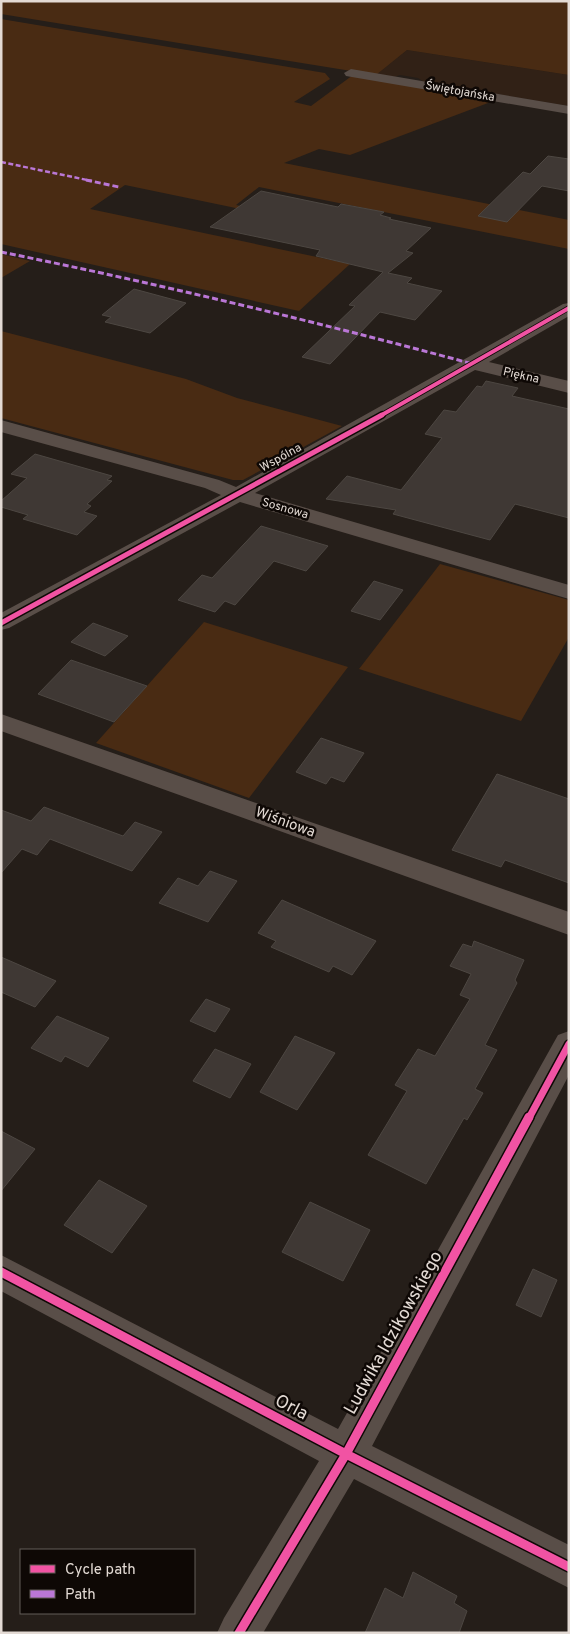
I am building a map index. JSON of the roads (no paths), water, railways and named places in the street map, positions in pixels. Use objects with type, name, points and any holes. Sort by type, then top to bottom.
[{"type":"street","name":"Świętojańska","points":[[351,73],[569,110]]},
{"type":"street","name":"Wspólna","points":[[1,623],[238,495],[473,364],[569,308]]},
{"type":"street","name":"Piękna","points":[[473,364],[569,387]]},
{"type":"street","name":"Sosnowa","points":[[1,426],[212,484],[238,495],[569,592]]},
{"type":"street","name":"Wiśniowa","points":[[1,722],[569,924]]},
{"type":"street","name":"Ludwika Idzikowskiego","points":[[240,1633],[346,1454],[569,1044]]},
{"type":"street","name":"Orla","points":[[1,1272],[346,1454],[569,1567]]}]
